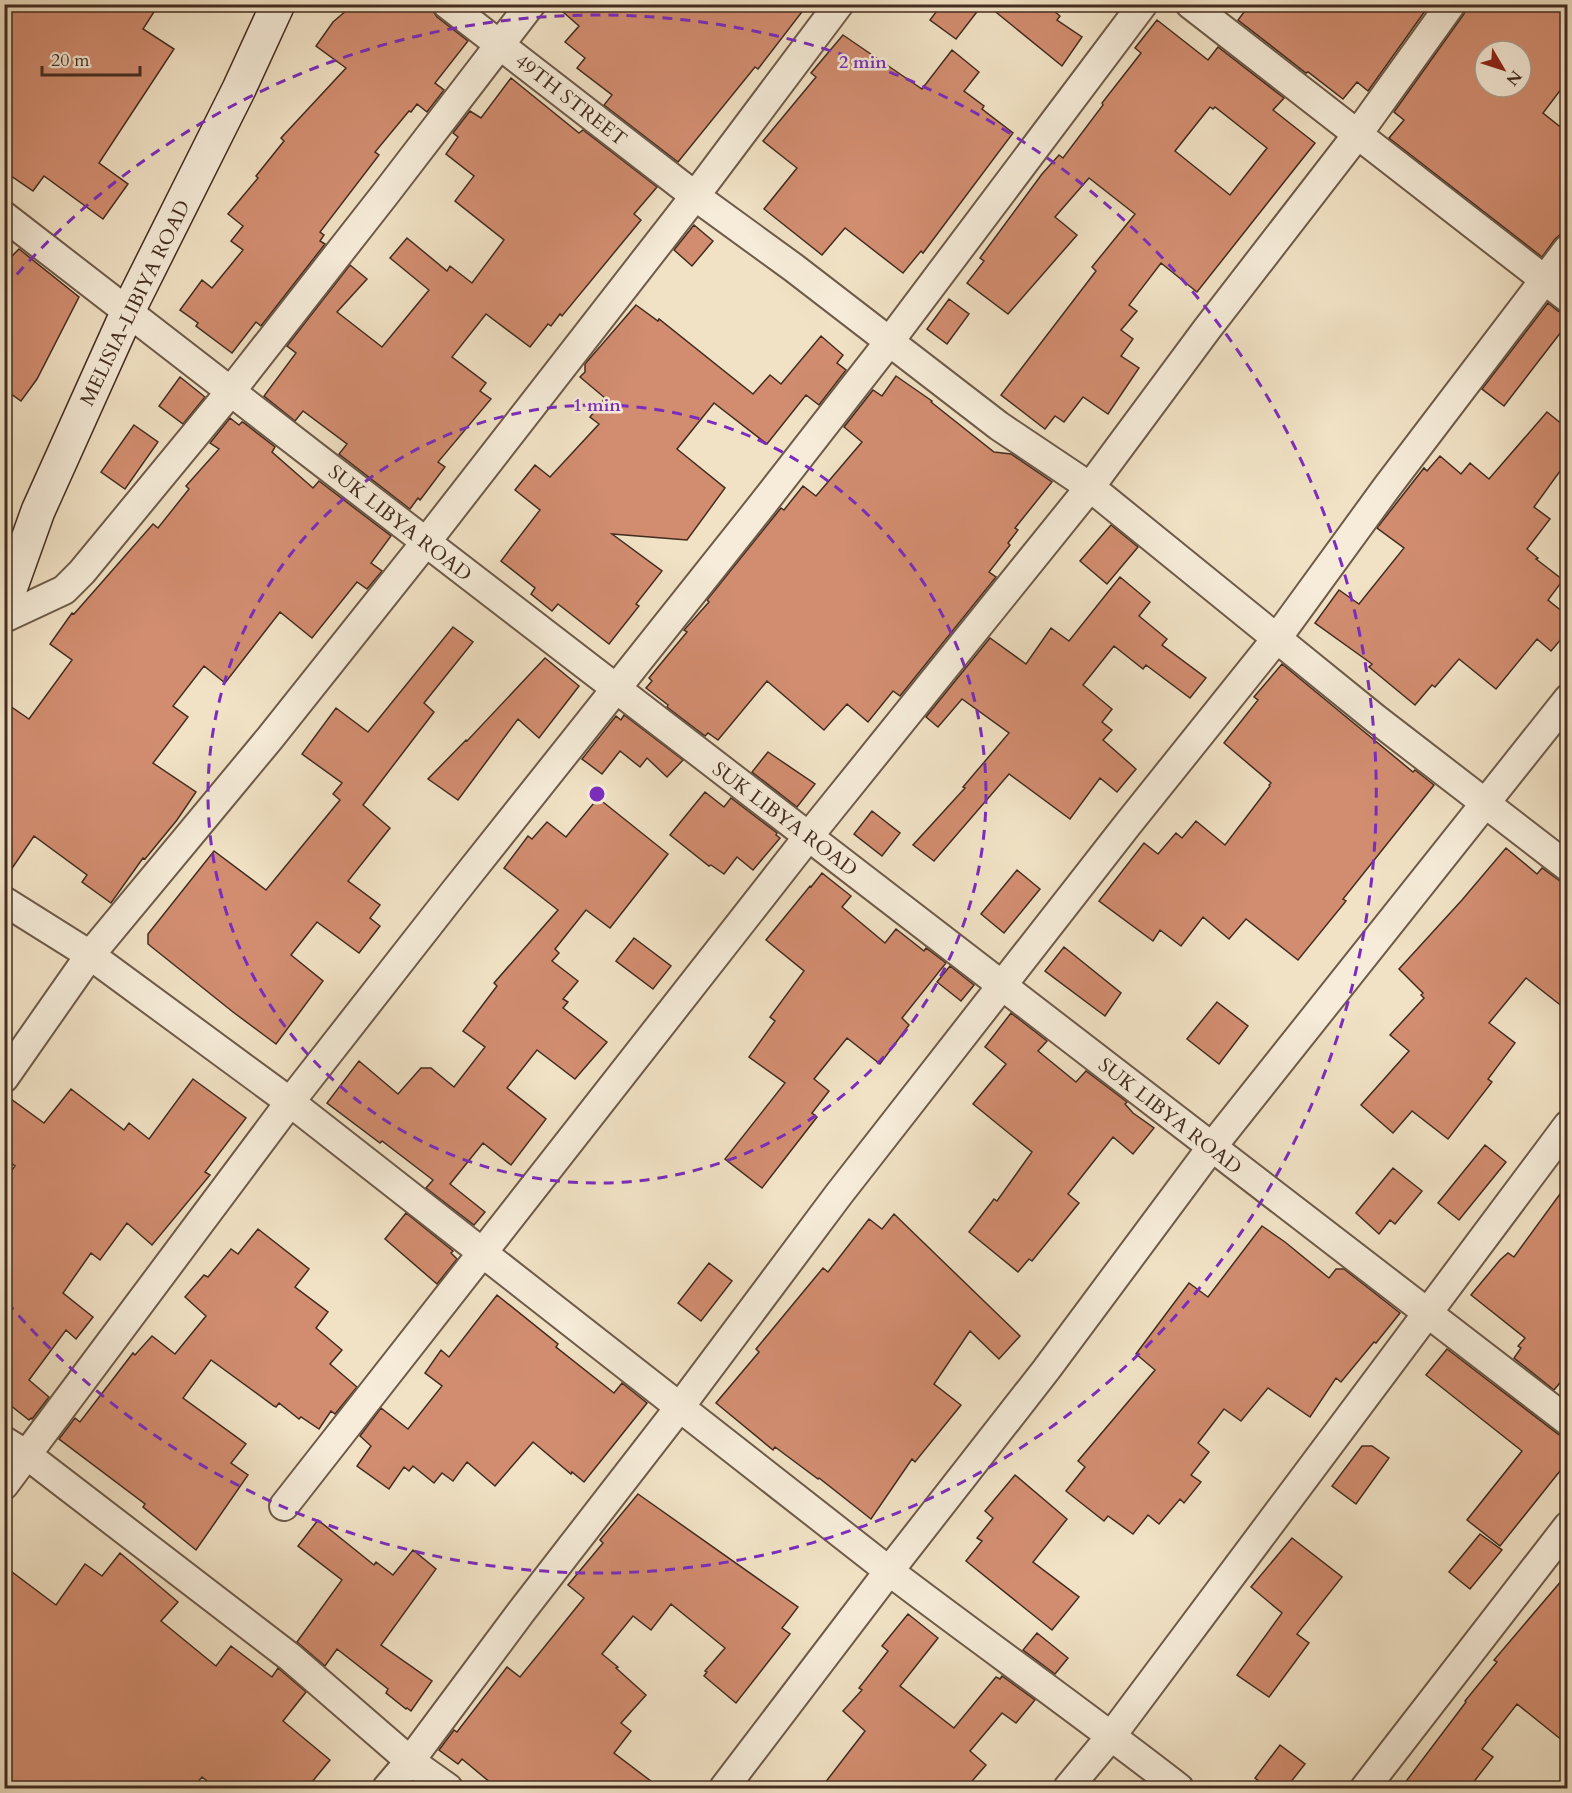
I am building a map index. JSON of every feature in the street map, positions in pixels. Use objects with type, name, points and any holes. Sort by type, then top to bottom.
[{"type":"main road","name":"MELISIA-LIBIYA ROAD","points":[[4,606],[38,511],[128,311],[239,89],[278,4]]},
{"type":"street","name":"49TH STREET","points":[[447,4],[695,196],[794,268],[999,426],[1090,487],[1485,805],[1568,867]]},
{"type":"street","points":[[4,618],[63,590],[82,572],[231,391],[531,4]]},
{"type":"street","points":[[4,1078],[90,955],[270,738],[426,542],[695,196],[839,4]]},
{"type":"street","points":[[4,1485],[16,1448],[209,1209],[290,1102],[615,688],[762,505],[889,342],[1143,4]]},
{"type":"street","points":[[1190,4],[1568,298]]},
{"type":"street","points":[[284,1506],[808,837],[1090,487],[1207,328],[1357,135],[1451,4]]},
{"type":"street","name":"SUK LIBYA ROAD","points":[[4,216],[1568,1421]]},
{"type":"street","points":[[387,1788],[679,1408],[839,1194],[1128,824],[1277,638],[1543,279],[1568,249]]},
{"type":"street","points":[[724,1788],[1046,1370],[1211,1148],[1568,699]]},
{"type":"street","points":[[4,901],[90,955],[290,1102],[393,1180],[679,1408],[889,1571],[987,1646],[1112,1735],[1179,1788]]},
{"type":"street","points":[[1068,1788],[1112,1735],[1568,1125]]},
{"type":"street","points":[[16,1448],[290,1657],[410,1761],[448,1788]]},
{"type":"street","points":[[1365,1788],[1568,1526]]},
{"type":"building","points":[[4,4],[159,4],[143,29],[174,49],[99,163],[128,184],[103,219],[44,176],[33,191],[4,171]]},
{"type":"building","points":[[354,4],[428,4],[437,17],[468,41],[435,83],[444,90],[427,112],[417,104],[411,112],[409,111],[375,152],[379,155],[320,232],[324,235],[320,241],[325,244],[261,326],[256,322],[232,353],[196,326],[198,323],[180,310],[202,280],[212,288],[243,250],[231,241],[243,226],[228,214],[258,178],[256,176],[284,141],[281,138],[346,68],[316,46],[333,22]]},
{"type":"building","points":[[554,4],[808,4],[758,69],[755,67],[678,162],[604,105],[612,95],[577,68],[585,58],[565,42],[579,26]]},
{"type":"building","points":[[942,4],[983,4],[956,39],[930,20]]},
{"type":"building","points":[[986,4],[1046,4],[1060,16],[1057,20],[1082,37],[1062,66]]},
{"type":"building","points":[[1250,4],[1430,4],[1368,91],[1357,82],[1343,99],[1238,20]]},
{"type":"building","points":[[1467,4],[1568,4],[1568,80],[1543,113],[1568,133],[1568,233],[1561,234],[1555,239],[1542,257],[1389,138],[1404,120],[1394,112],[1464,14]]},
{"type":"building","points":[[1157,20],[1208,60],[1218,47],[1284,98],[1273,110],[1315,143],[1197,292],[1161,263],[1129,305],[1137,311],[1121,330],[1133,339],[1121,356],[1139,368],[1108,414],[1083,397],[1064,422],[1055,416],[1045,429],[1001,395],[1096,271],[1092,267],[1135,214],[1089,178],[1055,217],[1077,235],[1008,314],[967,283],[984,261],[980,258],[1042,174],[1059,155],[1063,158],[1141,53],[1135,48]],"holes":[[[1210,107],[1213,109],[1215,107],[1267,148],[1230,195],[1175,151]]]},
{"type":"building","points":[[843,35],[922,89],[952,50],[979,72],[964,91],[984,106],[982,109],[1013,133],[923,253],[921,251],[903,273],[845,228],[822,255],[764,209],[797,168],[763,141],[816,77],[811,73]]},
{"type":"building","points":[[511,78],[579,133],[583,130],[657,187],[634,214],[641,220],[562,316],[560,314],[551,326],[548,324],[530,347],[486,314],[452,357],[486,383],[480,391],[491,399],[438,462],[445,467],[420,500],[418,498],[410,509],[339,454],[347,444],[303,411],[295,421],[264,396],[296,353],[287,346],[350,265],[367,279],[337,312],[382,347],[429,290],[390,258],[407,238],[447,271],[450,266],[472,283],[504,240],[455,201],[474,176],[446,154],[458,137],[453,133],[470,111],[481,118]]},
{"type":"building","points":[[694,225],[713,241],[692,266],[674,250]]},
{"type":"building","points":[[19,249],[79,297],[37,379],[21,401],[4,389],[4,264]]},
{"type":"building","points":[[949,299],[969,314],[947,344],[927,329]]},
{"type":"building","points":[[1548,303],[1558,311],[1568,314],[1568,323],[1504,406],[1482,389]]},
{"type":"building","points":[[636,305],[658,321],[659,319],[753,394],[770,375],[781,384],[821,336],[843,355],[837,363],[846,370],[819,405],[806,395],[767,444],[714,403],[677,449],[725,488],[687,540],[612,534],[662,571],[636,604],[639,606],[609,644],[558,604],[552,611],[531,594],[535,588],[501,561],[540,510],[515,490],[535,465],[550,477],[599,424],[590,417],[605,398],[580,377],[585,372],[585,364]]},
{"type":"building","points":[[896,376],[932,401],[994,452],[1011,454],[1052,482],[1015,528],[1018,530],[1008,543],[1010,545],[989,572],[996,577],[900,696],[893,691],[868,722],[847,704],[824,730],[767,681],[718,740],[708,733],[705,736],[646,688],[652,681],[649,678],[687,632],[684,630],[709,602],[707,600],[781,508],[784,510],[803,486],[816,496],[862,442],[844,427],[873,390],[882,396]]},
{"type":"building","points":[[180,377],[205,397],[183,424],[159,406]]},
{"type":"building","points":[[1547,412],[1568,429],[1568,460],[1534,507],[1550,519],[1527,549],[1563,580],[1548,600],[1568,616],[1568,631],[1551,651],[1537,639],[1496,689],[1459,659],[1435,687],[1432,685],[1415,705],[1369,667],[1372,664],[1315,623],[1339,590],[1359,604],[1404,548],[1377,528],[1424,468],[1427,471],[1440,456],[1461,474],[1470,463],[1489,479]]},
{"type":"building","points":[[230,418],[239,425],[244,423],[275,447],[272,452],[313,488],[319,481],[391,536],[371,563],[382,571],[367,589],[357,582],[312,638],[280,612],[225,683],[204,666],[173,706],[188,717],[153,763],[196,792],[177,820],[145,859],[143,858],[111,903],[82,882],[87,875],[34,836],[4,880],[4,702],[29,719],[72,660],[50,644],[72,613],[74,614],[153,524],[158,528],[189,489],[186,486],[219,449],[210,443]]},
{"type":"building","points":[[134,425],[158,442],[125,489],[101,472]]},
{"type":"building","points":[[1111,525],[1138,547],[1107,584],[1080,561]]},
{"type":"building","points":[[1120,577],[1150,602],[1139,616],[1167,639],[1162,645],[1206,678],[1190,698],[1146,665],[1143,669],[1114,646],[1083,685],[1112,709],[1102,722],[1112,730],[1103,740],[1136,769],[1117,792],[1100,778],[1070,819],[1009,774],[934,861],[913,845],[965,788],[963,787],[1009,733],[962,699],[938,727],[926,717],[990,638],[1026,664],[1051,628],[1069,641]]},
{"type":"building","points":[[453,627],[473,642],[424,703],[434,712],[363,805],[390,828],[348,881],[380,905],[370,918],[380,926],[359,953],[317,922],[291,955],[323,981],[276,1044],[148,944],[148,934],[214,851],[266,890],[340,800],[333,794],[342,783],[302,754],[336,708],[368,732]]},
{"type":"building","points":[[545,658],[579,686],[539,738],[518,719],[458,800],[428,779],[467,741]]},
{"type":"building","points":[[1282,664],[1413,772],[1415,770],[1434,785],[1343,899],[1346,901],[1298,960],[1246,919],[1229,939],[1203,917],[1181,946],[1160,930],[1153,941],[1099,901],[1144,843],[1158,854],[1176,833],[1182,838],[1196,821],[1225,845],[1271,783],[1224,743],[1258,700],[1254,697]]},
{"type":"building","points":[[624,715],[683,760],[667,777],[647,758],[640,767],[620,751],[602,774],[582,759],[616,716],[621,720]]},
{"type":"building","points":[[768,752],[815,784],[797,807],[752,772]]},
{"type":"building","points":[[705,792],[724,807],[731,798],[777,833],[776,835],[780,838],[753,870],[737,857],[724,874],[711,865],[709,866],[670,835]]},
{"type":"building","points":[[598,798],[668,854],[610,928],[586,910],[555,949],[559,953],[552,961],[578,981],[563,999],[568,1002],[563,1008],[607,1042],[575,1079],[537,1050],[507,1088],[546,1119],[511,1165],[483,1143],[450,1184],[485,1212],[474,1225],[426,1188],[433,1180],[327,1103],[359,1061],[398,1094],[421,1068],[431,1068],[454,1087],[485,1047],[463,1031],[497,986],[494,983],[558,910],[504,868],[528,836],[532,839],[547,822],[566,837]]},
{"type":"building","points":[[872,811],[900,833],[882,856],[854,834]]},
{"type":"building","points":[[1506,848],[1537,874],[1542,868],[1568,887],[1568,1011],[1526,978],[1489,1023],[1515,1043],[1488,1079],[1492,1082],[1448,1139],[1412,1111],[1393,1133],[1361,1105],[1409,1051],[1390,1035],[1424,998],[1421,995],[1423,993],[1399,969]]},
{"type":"building","points":[[1017,870],[1040,889],[1004,933],[981,914]]},
{"type":"building","points":[[822,873],[851,896],[842,907],[885,943],[896,929],[924,951],[926,948],[946,963],[902,1018],[909,1025],[880,1064],[847,1038],[814,1079],[829,1091],[812,1113],[817,1117],[762,1188],[725,1159],[785,1083],[749,1057],[775,1021],[770,1017],[804,971],[766,940]]},
{"type":"building","points":[[634,938],[671,966],[653,989],[616,961]]},
{"type":"building","points":[[1064,947],[1121,993],[1105,1016],[1045,971]]},
{"type":"building","points":[[950,966],[974,985],[961,1001],[937,982]]},
{"type":"building","points":[[1217,1002],[1248,1026],[1219,1064],[1187,1039]]},
{"type":"building","points":[[1011,1013],[1047,1041],[1038,1051],[1076,1082],[1086,1071],[1127,1102],[1125,1104],[1133,1113],[1154,1128],[1133,1154],[1113,1137],[1068,1194],[1079,1203],[1032,1261],[1029,1259],[1018,1272],[969,1232],[994,1199],[997,1201],[1032,1152],[973,1104],[1006,1064],[985,1047]]},
{"type":"building","points":[[193,1079],[246,1118],[205,1172],[210,1175],[152,1245],[127,1223],[100,1260],[91,1253],[63,1293],[93,1317],[76,1339],[66,1330],[29,1380],[49,1397],[32,1419],[29,1420],[10,1405],[4,1413],[4,1180],[15,1166],[4,1158],[4,1094],[44,1123],[71,1089],[124,1130],[129,1123],[149,1139]]},
{"type":"building","points":[[1485,1145],[1506,1162],[1459,1220],[1438,1203]]},
{"type":"building","points":[[1393,1168],[1422,1191],[1395,1224],[1390,1220],[1379,1234],[1356,1213]]},
{"type":"building","points":[[1568,1183],[1568,1373],[1554,1390],[1514,1358],[1521,1348],[1518,1346],[1525,1338],[1471,1295],[1500,1260],[1508,1253],[1514,1257]]},
{"type":"building","points":[[406,1213],[453,1251],[451,1253],[457,1259],[437,1284],[385,1239]]},
{"type":"building","points":[[894,1214],[1020,1336],[999,1359],[970,1331],[934,1384],[961,1405],[915,1462],[912,1459],[871,1519],[775,1447],[773,1450],[716,1403],[759,1352],[756,1349],[823,1268],[828,1272],[869,1219],[882,1229]]},
{"type":"building","points":[[1262,1226],[1329,1278],[1336,1269],[1344,1269],[1400,1313],[1341,1382],[1336,1378],[1310,1417],[1268,1388],[1241,1421],[1224,1409],[1198,1443],[1209,1452],[1191,1475],[1201,1482],[1184,1503],[1180,1499],[1159,1524],[1148,1515],[1133,1534],[1108,1516],[1104,1521],[1066,1491],[1085,1467],[1078,1461],[1155,1370],[1136,1354],[1189,1283],[1208,1297]]},
{"type":"building","points":[[258,1229],[309,1269],[295,1287],[328,1312],[316,1328],[342,1350],[330,1364],[357,1387],[335,1414],[331,1411],[319,1429],[301,1417],[299,1419],[279,1403],[276,1407],[274,1406],[211,1360],[183,1398],[246,1444],[231,1463],[248,1475],[196,1550],[143,1507],[145,1504],[59,1439],[75,1418],[80,1422],[133,1353],[135,1355],[152,1336],[175,1354],[206,1316],[185,1297],[204,1275],[208,1277],[231,1249],[238,1254]]},
{"type":"building","points":[[709,1263],[732,1281],[701,1321],[678,1303]]},
{"type":"building","points":[[497,1295],[558,1344],[556,1347],[614,1393],[622,1383],[647,1403],[584,1482],[533,1442],[495,1486],[467,1462],[453,1481],[442,1473],[434,1483],[413,1466],[409,1471],[404,1467],[389,1489],[357,1466],[371,1446],[360,1436],[381,1408],[408,1429],[442,1386],[425,1373],[441,1350],[449,1357]]},
{"type":"building","points":[[1447,1349],[1558,1434],[1568,1439],[1568,1461],[1500,1546],[1467,1520],[1522,1451],[1426,1375]]},
{"type":"building","points":[[1362,1446],[1372,1446],[1389,1458],[1356,1504],[1332,1486]]},
{"type":"building","points":[[1015,1475],[1067,1519],[1033,1562],[1079,1597],[1052,1630],[966,1561],[982,1541],[977,1538],[993,1518],[985,1511]]},
{"type":"building","points":[[638,1494],[798,1607],[782,1628],[790,1634],[736,1703],[704,1676],[707,1672],[705,1671],[725,1648],[671,1604],[651,1630],[633,1616],[602,1654],[646,1695],[621,1723],[631,1731],[614,1753],[660,1788],[497,1788],[462,1759],[458,1764],[439,1750],[454,1730],[457,1732],[507,1667],[520,1677],[584,1598],[568,1585],[603,1543],[600,1540]]},
{"type":"building","points":[[318,1520],[374,1565],[376,1562],[393,1575],[413,1550],[436,1569],[381,1645],[432,1681],[411,1711],[386,1693],[388,1689],[337,1649],[325,1666],[297,1642],[342,1580],[298,1546]]},
{"type":"building","points":[[1480,1534],[1502,1550],[1470,1589],[1449,1572]]},
{"type":"building","points":[[1292,1538],[1342,1577],[1297,1634],[1309,1643],[1269,1697],[1237,1675],[1282,1613],[1251,1587]]},
{"type":"building","points":[[120,1553],[178,1602],[161,1621],[216,1666],[231,1646],[272,1677],[278,1668],[306,1692],[283,1721],[330,1760],[307,1788],[216,1788],[202,1777],[193,1788],[4,1788],[4,1566],[56,1605],[85,1564],[102,1576]]},
{"type":"building","points":[[1568,1573],[1568,1745],[1517,1704],[1482,1749],[1493,1757],[1469,1788],[1401,1788],[1465,1701],[1497,1662],[1494,1660]]},
{"type":"building","points":[[908,1614],[938,1638],[900,1686],[954,1728],[996,1677],[1000,1679],[1002,1676],[1035,1700],[1016,1723],[1002,1713],[970,1751],[986,1765],[966,1788],[821,1788],[865,1731],[843,1711],[862,1690],[859,1688],[888,1651],[882,1646]]},
{"type":"building","points":[[1037,1633],[1068,1658],[1055,1674],[1023,1650]]},
{"type":"building","points":[[1280,1745],[1305,1764],[1286,1788],[1268,1788],[1255,1778]]}]
